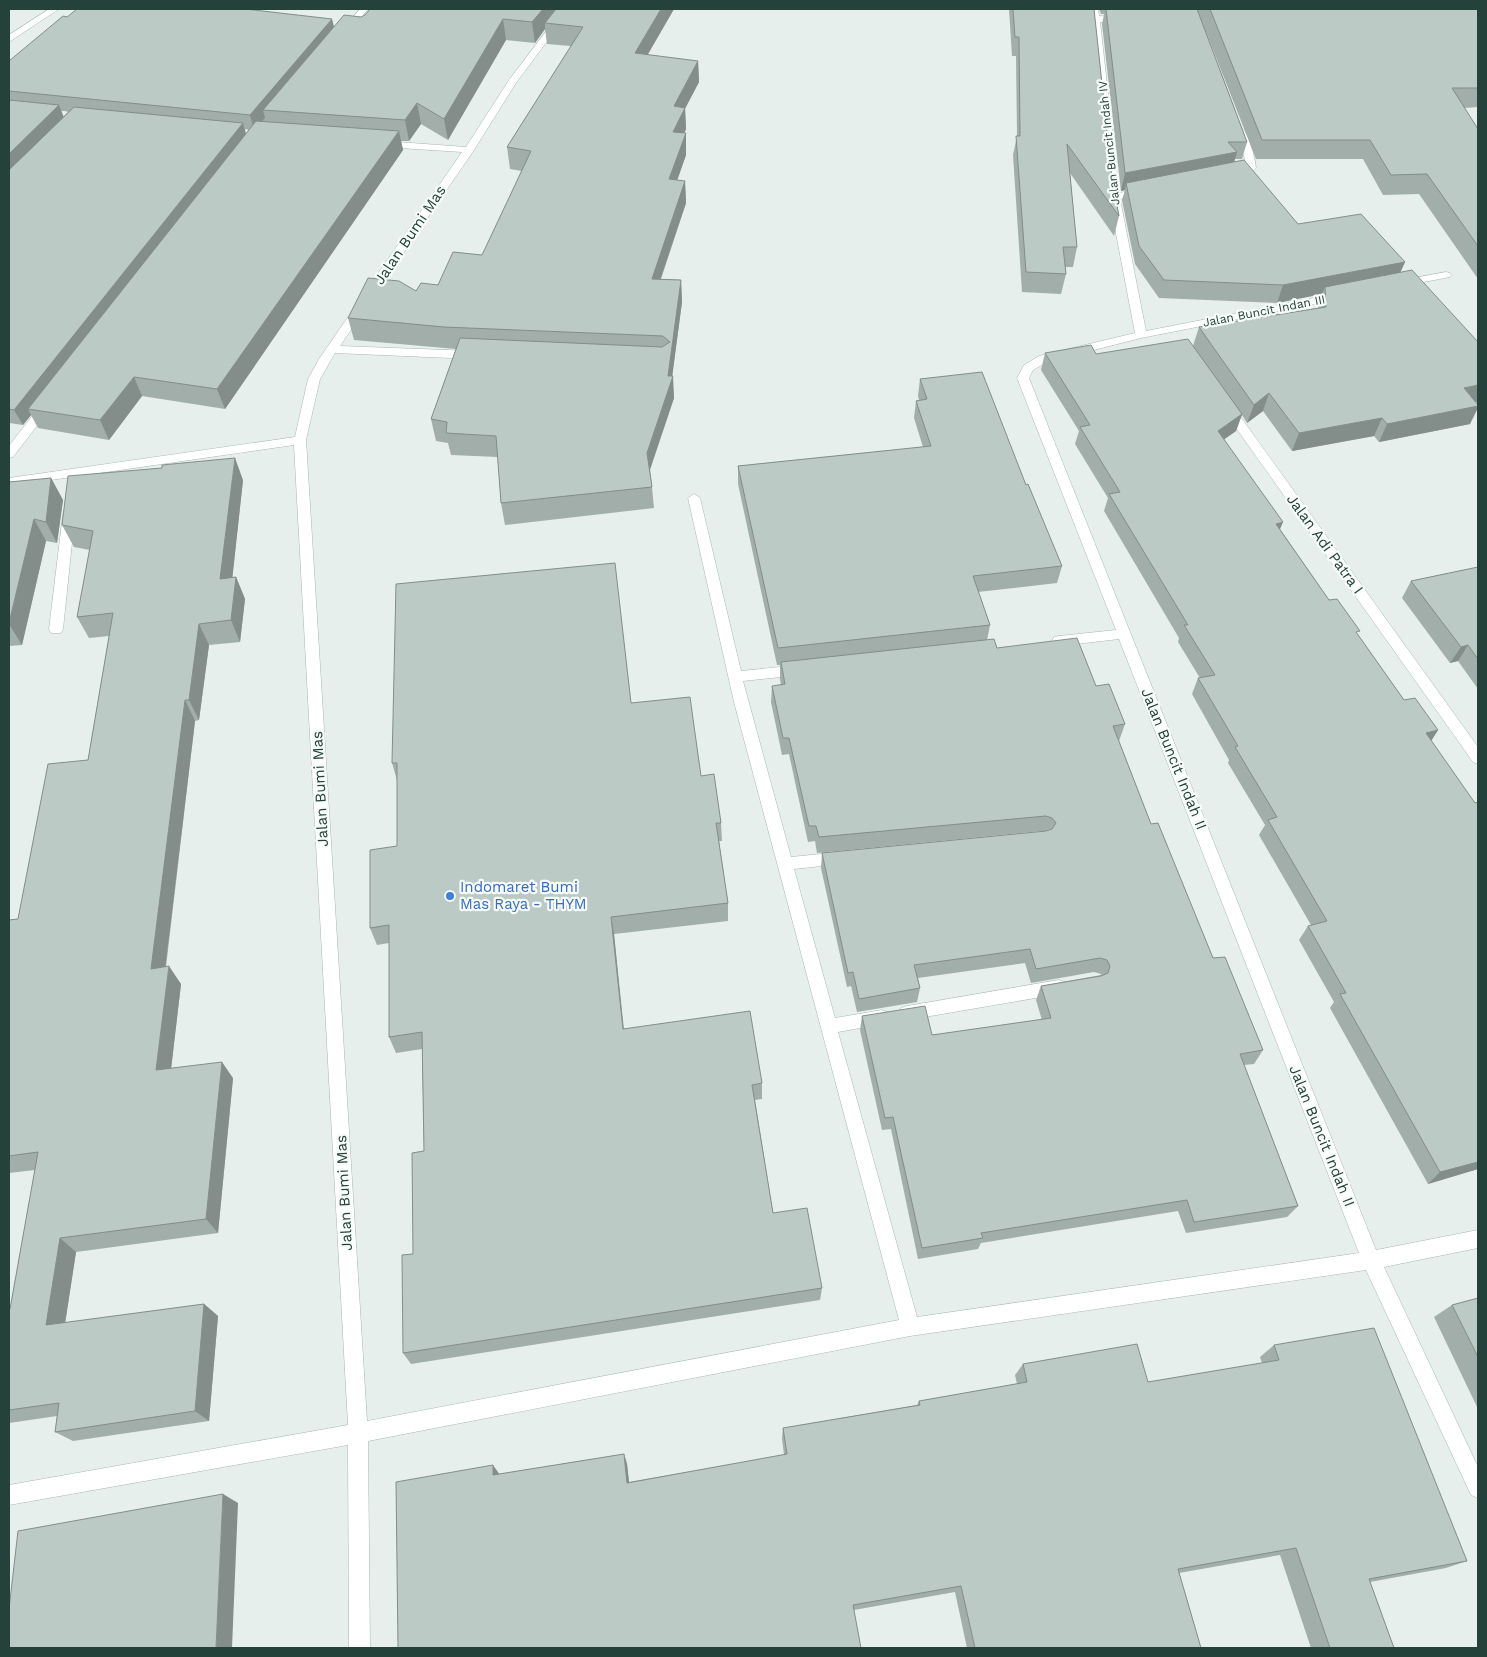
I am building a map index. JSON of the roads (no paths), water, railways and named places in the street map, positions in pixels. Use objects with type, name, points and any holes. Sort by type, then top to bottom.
[{"type":"street","points":[[9,39],[55,9]]},
{"type":"street","points":[[339,38],[364,9]]},
{"type":"street","name":"Jalan Bumi Mas","points":[[360,1648],[358,1433],[300,440],[314,379],[332,349],[469,150],[512,82],[567,9]]},
{"type":"street","name":"Jalan Buncit Indah IV","points":[[1094,9],[1114,197],[1141,335]]},
{"type":"street","points":[[1096,20],[1134,20]]},
{"type":"street","points":[[1218,177],[1246,172],[1251,168],[1250,159],[1236,122]]},
{"type":"street","points":[[373,143],[469,150]]},
{"type":"street","points":[[1114,197],[1152,190]]},
{"type":"street","points":[[1387,287],[1446,275]]},
{"type":"street","name":"Jalan Buncit Indan III","points":[[1141,335],[1174,333],[1348,294]]},
{"type":"street","name":"Jalan Buncit Indah II","points":[[1141,335],[1043,359],[1028,368],[1023,378],[1372,1260],[1478,1488]]},
{"type":"street","points":[[332,349],[488,356]]},
{"type":"street","name":"Jalan Adi Patra I","points":[[1218,394],[1478,758]]},
{"type":"street","points":[[9,454],[51,400]]},
{"type":"street","points":[[9,482],[73,478],[300,440]]},
{"type":"street","points":[[694,498],[736,677],[910,1327]]},
{"type":"street","points":[[56,629],[70,502]]},
{"type":"street","points":[[1047,643],[1124,634]]},
{"type":"street","points":[[736,677],[813,668]]},
{"type":"street","points":[[785,864],[854,857]]},
{"type":"street","points":[[829,1026],[1075,985]]},
{"type":"street","points":[[9,1495],[358,1433],[910,1327],[1372,1260],[1478,1240]]},
{"type":"place","name":"Indomaret Bumi Mas Raya - THYM","points":[[450,896]]}]
